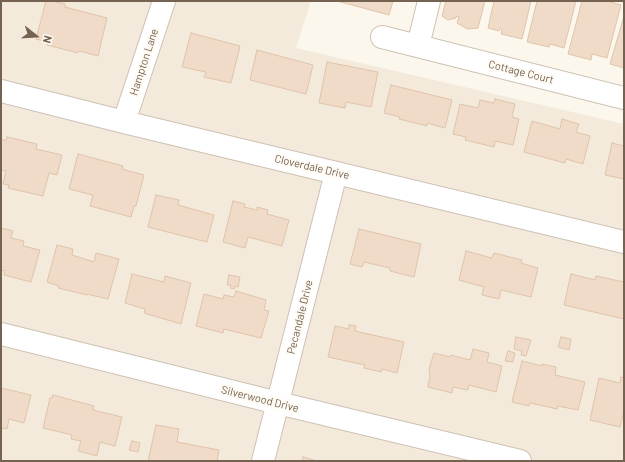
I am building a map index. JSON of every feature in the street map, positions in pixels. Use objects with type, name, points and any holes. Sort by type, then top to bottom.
[{"type":"street","name":"Hampton Lane","points":[[124,122],[164,1]]},
{"type":"street","points":[[418,46],[429,1]]},
{"type":"street","name":"Cottage Court","points":[[382,37],[624,98]]},
{"type":"street","name":"Cloverdale Drive","points":[[1,92],[624,242]]},
{"type":"street","name":"Pecandale Drive","points":[[263,461],[336,173]]},
{"type":"street","name":"Silverwood Drive","points":[[1,334],[520,461]]},
{"type":"shaded area","points":[[1,1],[311,1],[296,48],[624,124],[624,461],[1,461]]},
{"type":"building","points":[[46,1],[65,4],[65,7],[107,18],[98,56],[79,51],[78,53],[47,45],[47,42],[36,39]]},
{"type":"building","points":[[337,1],[393,1],[389,15]]},
{"type":"building","points":[[446,1],[485,1],[478,28],[467,29],[457,23],[459,17],[456,16],[456,18],[448,20],[442,16]]},
{"type":"building","points":[[494,1],[531,1],[522,39],[501,34],[502,29],[500,28],[499,31],[488,28]]},
{"type":"building","points":[[537,1],[576,1],[564,48],[550,44],[549,47],[527,42]]},
{"type":"building","points":[[582,1],[607,1],[621,5],[607,58],[592,54],[591,60],[568,54]]},
{"type":"building","points":[[624,16],[624,68],[610,64]]},
{"type":"building","points":[[191,33],[240,46],[231,83],[204,77],[206,72],[182,67]]},
{"type":"building","points":[[257,50],[313,65],[306,94],[250,80]]},
{"type":"building","points":[[327,62],[378,72],[371,107],[346,102],[345,108],[319,103]]},
{"type":"building","points":[[391,85],[452,100],[445,128],[427,123],[427,126],[399,119],[400,117],[384,113]]},
{"type":"building","points":[[495,99],[515,104],[512,117],[519,119],[513,145],[495,141],[494,147],[465,140],[466,137],[453,134],[460,104],[478,108],[480,100],[494,103]]},
{"type":"building","points":[[562,119],[579,124],[576,132],[590,136],[583,164],[566,159],[565,163],[524,152],[532,121],[560,129]]},
{"type":"building","points":[[7,137],[37,144],[36,149],[62,155],[57,175],[49,173],[43,196],[8,188],[9,185],[3,184],[6,171],[1,170],[1,139],[6,141]]},
{"type":"building","points":[[612,143],[624,146],[624,179],[605,175]]},
{"type":"building","points":[[78,154],[123,166],[122,169],[144,175],[136,206],[134,206],[131,217],[90,206],[93,195],[69,189]]},
{"type":"building","points":[[156,195],[179,200],[178,205],[214,215],[207,242],[148,227]]},
{"type":"building","points":[[233,201],[245,204],[244,207],[257,210],[257,207],[268,210],[267,214],[289,220],[282,246],[248,237],[245,248],[223,242]]},
{"type":"building","points":[[1,228],[13,231],[11,238],[24,241],[23,246],[40,250],[31,282],[4,275],[5,271],[1,270]]},
{"type":"building","points":[[359,229],[421,244],[414,277],[390,271],[390,268],[364,262],[362,267],[350,264]]},
{"type":"building","points":[[57,245],[73,249],[72,255],[94,262],[96,253],[119,259],[108,299],[58,288],[59,286],[47,282]]},
{"type":"building","points":[[466,251],[492,258],[494,253],[522,260],[521,263],[538,268],[531,297],[501,290],[499,299],[482,295],[484,287],[459,280]]},
{"type":"building","points":[[132,274],[164,282],[165,276],[191,283],[181,324],[144,313],[145,309],[125,303]]},
{"type":"building","points":[[571,274],[595,280],[596,276],[624,282],[624,319],[564,305]]},
{"type":"building","points":[[229,275],[240,277],[238,287],[235,286],[234,289],[230,288],[231,285],[227,285]]},
{"type":"building","points":[[236,291],[266,300],[264,310],[269,311],[261,338],[224,329],[223,333],[196,326],[204,294],[223,299],[224,295],[234,297]]},
{"type":"building","points":[[349,325],[356,326],[355,331],[404,342],[397,373],[382,369],[381,372],[364,368],[365,365],[328,357],[335,326],[349,329]]},
{"type":"building","points":[[516,337],[531,340],[526,356],[521,355],[522,351],[514,349]]},
{"type":"building","points":[[561,337],[571,339],[569,350],[558,347]]},
{"type":"building","points":[[473,349],[489,353],[487,362],[502,366],[496,392],[469,385],[468,390],[453,387],[452,393],[428,387],[430,376],[429,369],[434,353],[450,357],[451,355],[470,360]]},
{"type":"building","points":[[508,351],[515,353],[513,362],[505,361]]},
{"type":"building","points":[[522,361],[542,366],[542,364],[556,367],[555,375],[585,382],[578,410],[558,406],[557,409],[530,403],[529,406],[512,402]]},
{"type":"building","points":[[621,377],[624,378],[624,411],[620,427],[590,420],[599,378],[620,383]]},
{"type":"building","points":[[1,388],[31,395],[24,423],[9,419],[7,429],[1,428]]},
{"type":"building","points":[[53,395],[94,406],[93,410],[122,417],[115,446],[100,442],[97,456],[78,451],[81,441],[71,439],[72,435],[43,428],[50,398],[52,398]]},
{"type":"building","points":[[156,425],[179,429],[177,442],[219,450],[217,461],[148,461]]},
{"type":"building","points":[[132,441],[140,443],[138,452],[129,450]]},
{"type":"building","points":[[303,457],[317,461],[302,461]]}]
